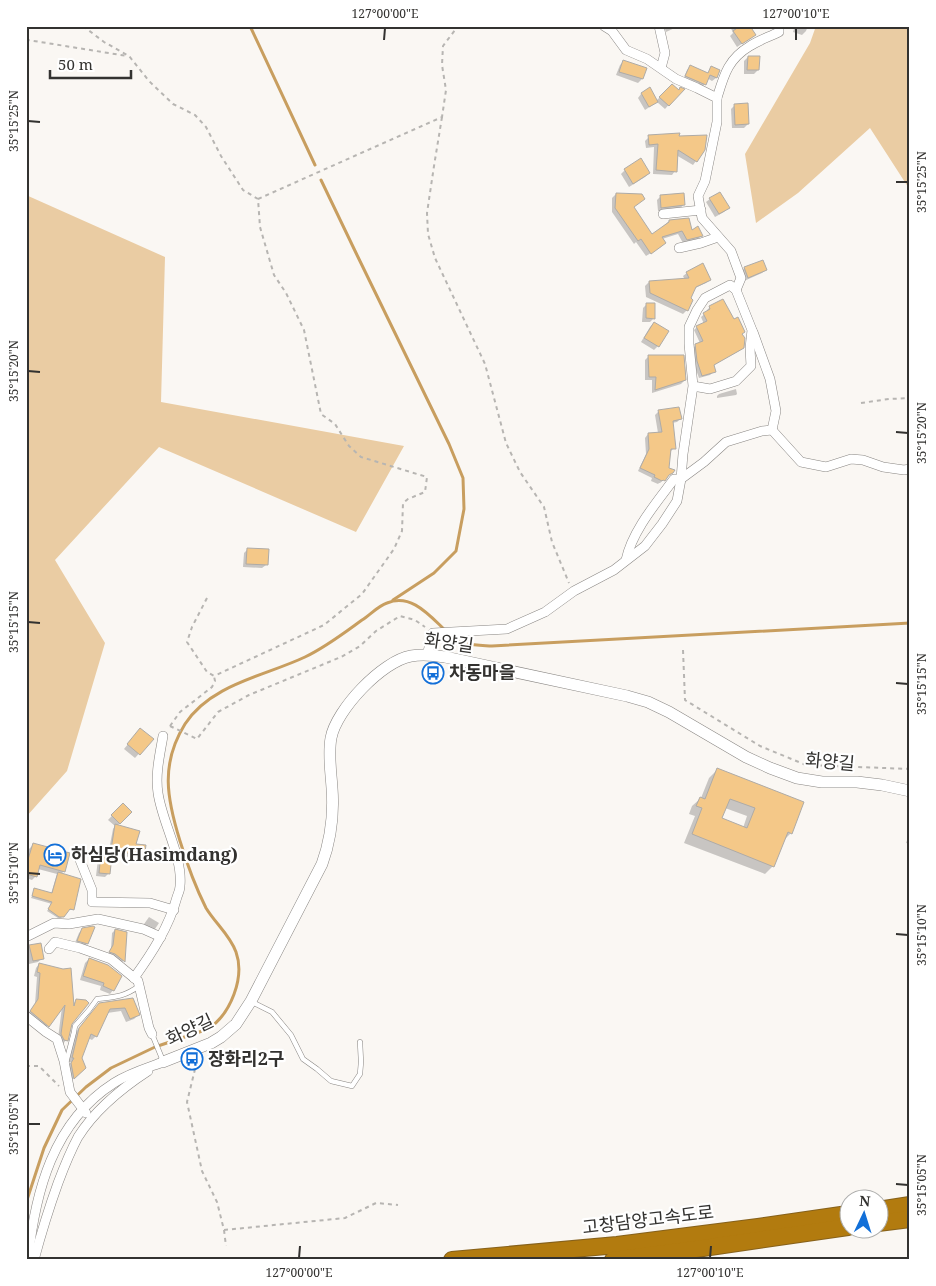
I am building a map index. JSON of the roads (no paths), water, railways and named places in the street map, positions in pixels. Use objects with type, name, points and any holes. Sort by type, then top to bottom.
[{"type":"highway","points":[[888,1208],[910,1205]]},
{"type":"highway","name":"고창담양고속도로","points":[[452,1260],[617,1245],[838,1215]]},
{"type":"highway","points":[[888,1222],[910,1219]]},
{"type":"highway","name":"고창담양고속도로","points":[[613,1260],[838,1228]]},
{"type":"street","points":[[604,26],[612,32],[626,50],[647,59],[676,79],[717,98]]},
{"type":"street","points":[[659,26],[664,53],[661,68]]},
{"type":"street","points":[[736,290],[741,278],[731,251],[702,218],[698,196],[705,180],[717,122],[717,98],[726,70],[737,55],[778,32],[779,26]]},
{"type":"street","points":[[663,214],[701,210]]},
{"type":"street","points":[[679,248],[718,237]]},
{"type":"street","points":[[427,654],[435,633],[507,629],[545,612],[574,591],[614,570],[645,546],[677,501],[693,386],[689,327],[705,298],[730,285],[736,290],[770,380],[776,411],[772,430]]},
{"type":"street","points":[[693,386],[710,389],[736,381],[751,366],[752,330]]},
{"type":"street","points":[[772,430],[801,462],[826,467],[850,459],[863,460],[882,467],[910,469]]},
{"type":"street","points":[[626,560],[632,540],[674,478],[681,479],[726,442],[762,431],[772,430]]},
{"type":"street","name":"화양길","points":[[28,1260],[39,1197],[47,1167],[52,1154],[80,1106],[115,1082],[161,1056],[201,1047],[221,1037],[236,1024],[251,1001],[328,848],[333,809],[330,758],[331,738],[336,723],[342,711],[368,683],[398,660],[427,654],[627,696],[648,702],[669,712],[696,726],[746,757],[797,778],[822,782],[857,782],[910,791]]},
{"type":"street","points":[[137,982],[174,910],[180,886],[178,863],[162,813],[158,792],[158,767],[163,736]]},
{"type":"street","points":[[76,850],[92,890],[92,902],[150,903],[174,910]]},
{"type":"street","points":[[26,937],[54,923],[68,924],[98,919],[143,929],[161,936]]},
{"type":"street","points":[[49,950],[55,942],[80,948],[111,959],[137,982],[152,1034]]},
{"type":"street","points":[[26,1016],[57,1039],[70,1092],[92,1120]]},
{"type":"street","name":"화양길","points":[[34,1260],[41,1234],[69,1154],[79,1136],[116,1094],[142,1075],[161,1056]]},
{"type":"lane","points":[[65,1067],[75,1026],[97,999],[122,996],[131,992],[137,982]]},
{"type":"lane","points":[[251,1001],[272,1012],[291,1036],[303,1059],[331,1081],[352,1086],[360,1074],[360,1042]]},
{"type":"lane","points":[[152,1034],[161,1056]]},
{"type":"waterway","points":[[250,26],[315,165]]},
{"type":"waterway","points":[[321,180],[449,444],[463,478],[464,509],[456,551],[434,573],[393,600]]},
{"type":"waterway","points":[[26,1203],[44,1148],[62,1110],[86,1087],[111,1068],[155,1047],[208,1029],[223,1014],[234,994],[239,972],[236,952],[230,940],[202,900],[185,858],[175,826],[169,796],[168,782],[172,753],[185,724],[196,710],[209,699],[224,690],[313,653],[335,640],[384,604],[396,601],[412,603],[426,612],[445,630]]},
{"type":"waterway","points":[[449,634],[464,643],[492,646],[910,623]]},
{"type":"place","name":"차동마을","points":[[433,673]]},
{"type":"place","name":"하심당(Hasimdang)","points":[[55,855]]},
{"type":"place","name":"장화리2구","points":[[192,1059]]}]
